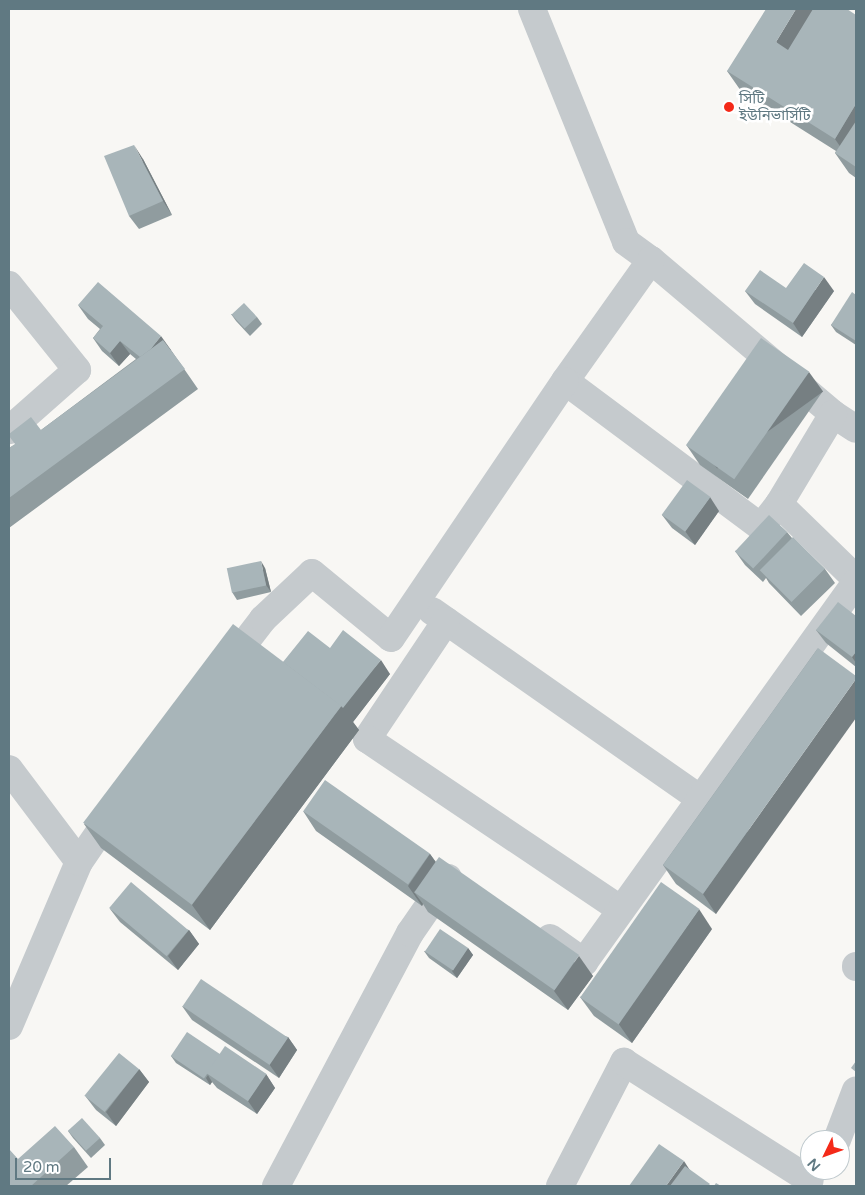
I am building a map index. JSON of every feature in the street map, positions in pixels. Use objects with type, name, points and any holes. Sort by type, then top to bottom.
[{"type":"street","points":[[532,9],[626,242],[651,260],[833,414],[856,429]]},
{"type":"street","points":[[209,688],[263,619],[312,572],[391,638],[565,381],[651,260]]},
{"type":"street","points":[[9,285],[77,370],[9,430]]},
{"type":"street","points":[[565,381],[760,527],[779,504],[833,414]]},
{"type":"street","points":[[527,922],[584,962],[856,580],[779,504]]},
{"type":"street","points":[[417,600],[700,800]]},
{"type":"street","points":[[446,621],[367,738],[620,910]]},
{"type":"street","points":[[9,768],[79,862]]},
{"type":"street","points":[[9,1026],[79,862],[108,818],[132,787]]},
{"type":"street","points":[[276,1186],[410,933],[453,872],[469,883]]},
{"type":"street","points":[[560,1186],[624,1062],[800,1172]]},
{"type":"street","points":[[841,1130],[856,1090]]},
{"type":"building","points":[[766,9],[796,9],[776,42],[788,50],[813,9],[847,9],[856,15],[856,104],[835,139],[727,71]]},
{"type":"building","points":[[856,121],[856,167],[835,153]]},
{"type":"building","points":[[134,145],[163,201],[129,216],[104,156]]},
{"type":"building","points":[[804,263],[824,277],[793,323],[745,291],[760,270],[786,288]]},
{"type":"building","points":[[98,282],[161,336],[151,349],[140,357],[120,341],[110,353],[93,338],[103,326],[78,305]]},
{"type":"building","points":[[852,292],[856,295],[856,341],[831,325]]},
{"type":"building","points":[[244,303],[257,317],[245,328],[232,315]]},
{"type":"building","points":[[761,338],[809,372],[734,479],[686,445]]},
{"type":"building","points":[[163,340],[185,369],[9,498],[9,448],[15,444],[9,434],[31,417],[41,430]]},
{"type":"building","points":[[687,480],[710,497],[685,532],[662,515]]},
{"type":"building","points":[[769,515],[787,532],[753,569],[735,552]]},
{"type":"building","points":[[793,537],[825,569],[792,602],[760,570]]},
{"type":"building","points":[[261,561],[266,585],[232,593],[227,568]]},
{"type":"building","points":[[838,602],[856,616],[856,652],[852,657],[816,630]]},
{"type":"building","points":[[233,624],[342,706],[192,905],[83,823]]},
{"type":"building","points":[[343,630],[381,660],[343,708],[283,662],[308,631],[330,648]]},
{"type":"building","points":[[818,648],[856,676],[856,679],[703,894],[663,865]]},
{"type":"building","points":[[325,780],[430,853],[408,885],[303,811]]},
{"type":"building","points":[[439,857],[579,955],[554,990],[414,892]]},
{"type":"building","points":[[131,882],[188,930],[167,956],[109,908]]},
{"type":"building","points":[[661,882],[700,909],[619,1024],[580,998]]},
{"type":"building","points":[[440,929],[468,948],[453,970],[425,951]]},
{"type":"building","points":[[201,979],[288,1038],[270,1065],[183,1006]]},
{"type":"building","points":[[187,1032],[220,1054],[204,1078],[171,1056]]},
{"type":"building","points":[[225,1046],[266,1074],[248,1101],[207,1073]]},
{"type":"building","points":[[119,1053],[139,1069],[105,1112],[84,1096]]},
{"type":"building","points":[[856,1061],[856,1072],[851,1068]]},
{"type":"building","points":[[82,1118],[100,1138],[86,1151],[68,1131]]},
{"type":"building","points":[[55,1126],[74,1147],[31,1186],[9,1186],[9,1149],[18,1159]]},
{"type":"building","points":[[659,1144],[684,1161],[666,1186],[629,1186]]},
{"type":"building","points":[[685,1166],[710,1184],[708,1186],[670,1186]]},
{"type":"place","name":"সিটি ইউনিভার্সিটি","points":[[729,107]]}]
